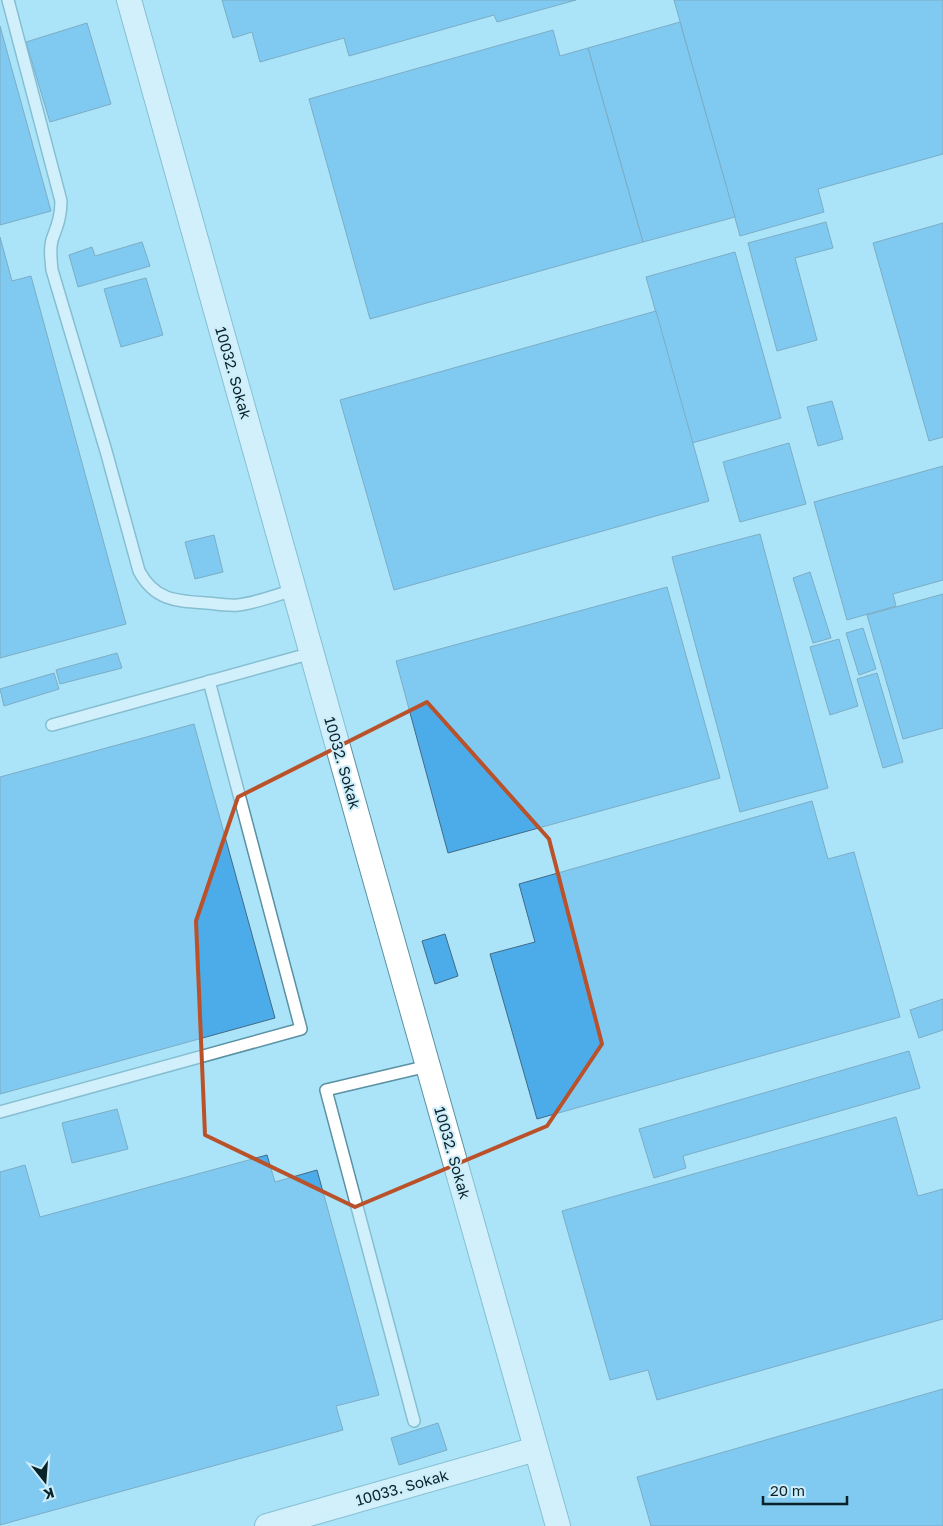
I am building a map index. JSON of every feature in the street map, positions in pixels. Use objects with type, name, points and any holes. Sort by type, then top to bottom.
[{"type":"street","name":"10032. Sokak","points":[[129,0],[558,1526]]},
{"type":"street","name":"10033. Sokak","points":[[267,1526],[536,1449]]},
{"type":"lane","points":[[8,0],[60,201],[59,223],[51,247],[52,270],[106,451],[139,571],[151,588],[162,596],[174,600],[238,605],[294,590]]},
{"type":"lane","points":[[52,725],[312,654]]},
{"type":"lane","points":[[0,1112],[301,1029],[209,681]]},
{"type":"lane","points":[[414,1421],[326,1090],[428,1066]]},
{"type":"highlighted area","points":[[427,702],[549,839],[602,1044],[547,1126],[355,1207],[205,1135],[196,921],[238,797]]},
{"type":"building","points":[[222,0],[576,0],[497,22],[494,15],[349,56],[344,38],[260,62],[252,32],[233,38]]},
{"type":"building","points":[[674,0],[943,0],[943,154],[818,189],[824,212],[740,236]]},
{"type":"building","points":[[680,22],[735,217],[643,242],[588,48]]},
{"type":"building","points":[[87,23],[111,104],[50,122],[26,42]]},
{"type":"building","points":[[0,26],[51,211],[0,225]]},
{"type":"building","points":[[553,30],[560,56],[588,48],[643,242],[370,319],[309,99]]},
{"type":"building","points":[[826,222],[833,248],[795,258],[817,340],[777,351],[748,243]]},
{"type":"building","points":[[943,223],[943,437],[929,441],[873,243]]},
{"type":"building","points":[[0,237],[12,281],[31,276],[126,624],[0,658]]},
{"type":"building","points":[[142,242],[150,266],[78,287],[69,255],[92,247],[95,256]]},
{"type":"building","points":[[735,252],[781,418],[692,443],[646,277]]},
{"type":"building","points":[[146,278],[163,335],[121,347],[104,289]]},
{"type":"building","points":[[656,311],[709,501],[394,590],[340,400]]},
{"type":"building","points":[[832,401],[843,439],[818,446],[807,407]]},
{"type":"building","points":[[789,443],[806,504],[740,522],[723,462]]},
{"type":"building","points":[[943,466],[943,580],[893,594],[896,606],[847,620],[814,502]]},
{"type":"building","points":[[760,534],[828,788],[740,812],[672,557]]},
{"type":"building","points":[[214,535],[223,572],[195,579],[185,542]]},
{"type":"building","points":[[810,572],[831,638],[813,643],[793,578]]},
{"type":"building","points":[[667,587],[720,778],[448,853],[396,661]]},
{"type":"building","points":[[943,594],[943,728],[903,739],[867,615]]},
{"type":"building","points":[[863,628],[876,669],[859,675],[846,633]]},
{"type":"building","points":[[839,639],[858,706],[830,715],[810,647]]},
{"type":"building","points":[[117,653],[122,668],[60,684],[56,670]]},
{"type":"building","points":[[54,673],[59,689],[4,706],[0,689]]},
{"type":"building","points":[[877,673],[903,762],[883,768],[857,679]]},
{"type":"building","points":[[194,724],[275,1018],[0,1094],[0,777]]},
{"type":"building","points":[[812,801],[828,859],[854,852],[900,1017],[537,1119],[490,954],[535,942],[519,884]]},
{"type":"building","points":[[445,934],[458,976],[435,984],[422,941]]},
{"type":"building","points":[[943,999],[943,1030],[919,1038],[910,1010]]},
{"type":"building","points":[[909,1051],[920,1088],[683,1156],[686,1168],[654,1178],[639,1129]]},
{"type":"building","points":[[117,1109],[128,1149],[72,1163],[62,1123]]},
{"type":"building","points":[[896,1117],[918,1196],[943,1189],[943,1319],[657,1400],[648,1370],[610,1380],[562,1211]]},
{"type":"building","points":[[267,1155],[275,1182],[317,1170],[379,1395],[336,1406],[343,1430],[0,1525],[0,1172],[25,1165],[40,1217]]},
{"type":"building","points":[[943,1389],[943,1526],[651,1526],[637,1477]]},
{"type":"building","points":[[438,1423],[447,1450],[399,1465],[391,1438]]}]
